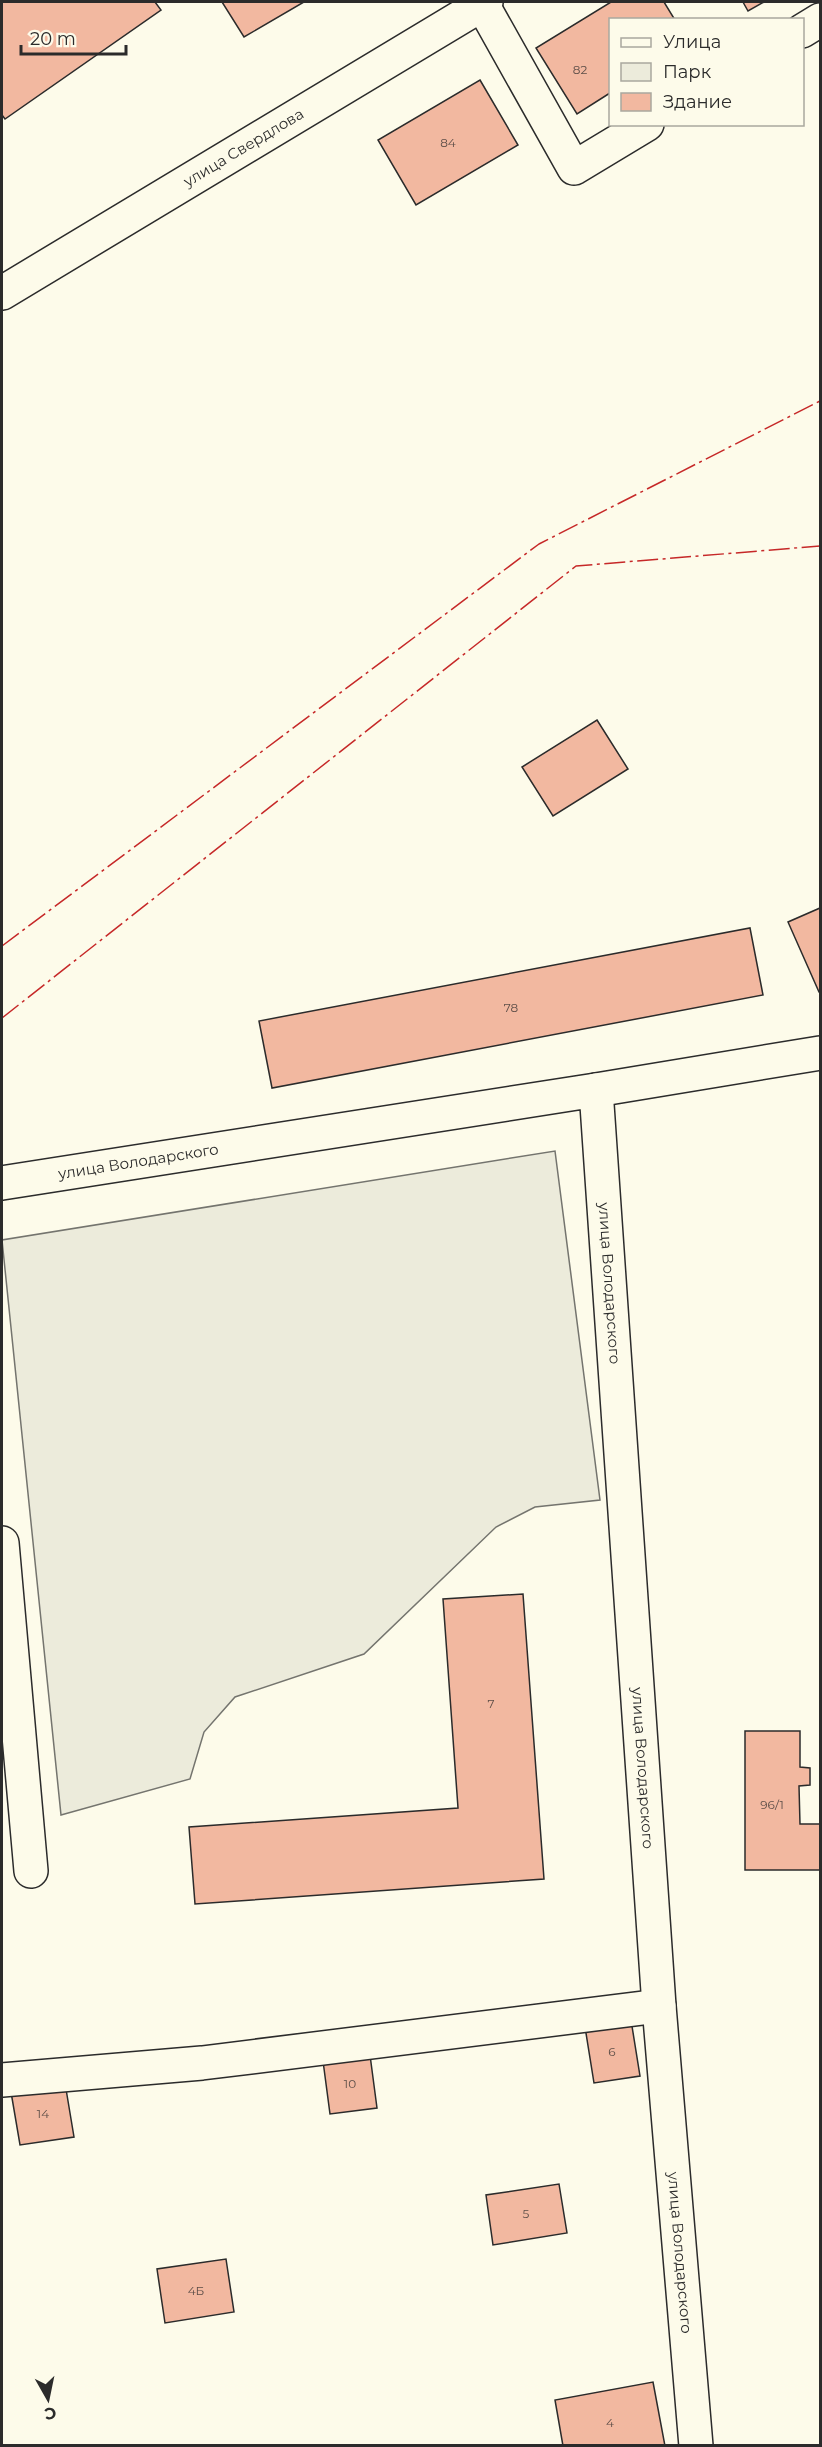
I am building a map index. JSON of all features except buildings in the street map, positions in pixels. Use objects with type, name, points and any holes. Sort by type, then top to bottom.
[{"type":"street","points":[[484,3],[574,168],[644,126]]},
{"type":"street","name":"улица Свердлова","points":[[2,293],[484,3]]},
{"type":"street","points":[[804,29],[820,20]]},
{"type":"street","name":"улица Володарского","points":[[2,1183],[820,1053]]},
{"type":"street","name":"улица Володарского","points":[[596,1090],[659,2006],[696,2445]]},
{"type":"street","points":[[2,1543],[31,1871]]},
{"type":"street","points":[[2,2080],[202,2063],[659,2006]]},
{"type":"green space","points":[[555,1151],[600,1500],[535,1507],[496,1527],[364,1654],[235,1697],[204,1732],[190,1779],[61,1815],[2,1240]]},
{"type":"power","points":[[2,946],[539,544],[820,401]]},
{"type":"power","points":[[2,1018],[576,566],[820,546]]}]
